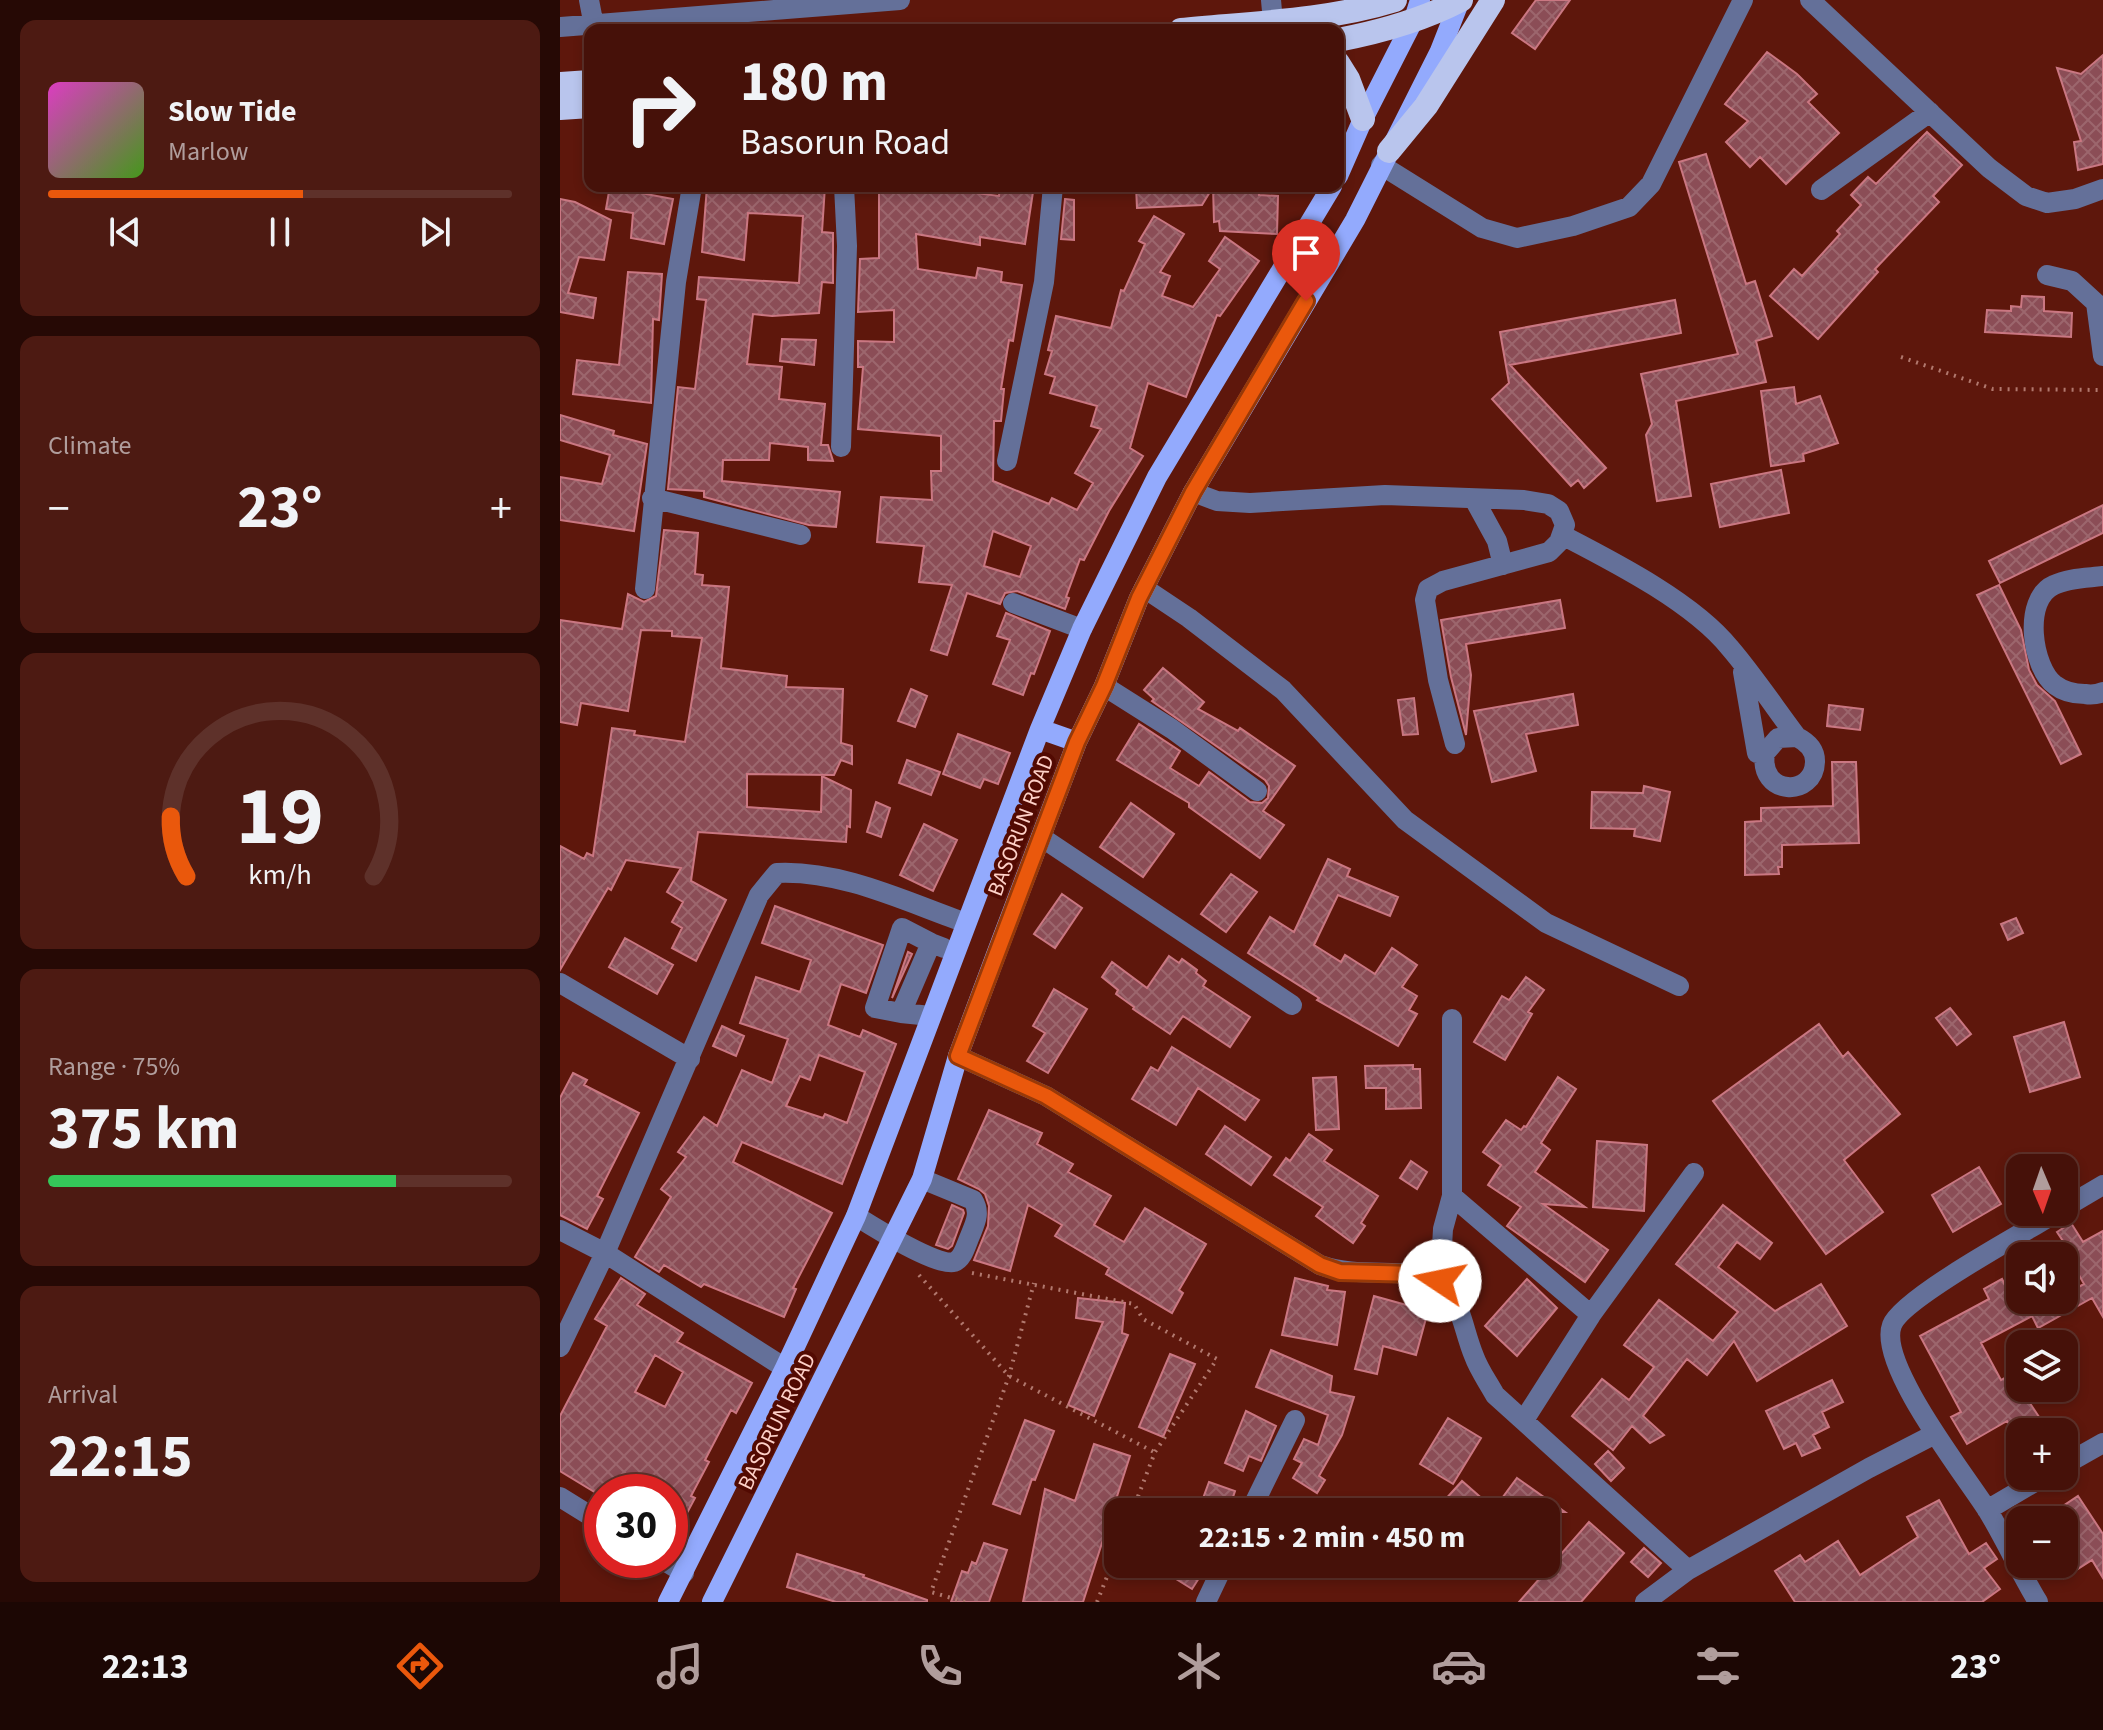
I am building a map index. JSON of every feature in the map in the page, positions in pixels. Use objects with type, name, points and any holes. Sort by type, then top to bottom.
[{"type":"highway","points":[[1307,17],[1360,0]]},
{"type":"highway","points":[[1210,24],[1272,11],[1307,17],[1395,0]]},
{"type":"highway","points":[[1344,39],[1387,29],[1417,10],[1461,0]]},
{"type":"highway","points":[[1385,158],[1426,106],[1493,0]]},
{"type":"highway","points":[[1344,73],[1363,119]]},
{"type":"highway","points":[[560,84],[584,82]]},
{"type":"highway","points":[[560,108],[584,106]]},
{"type":"main road","name":"BASORUN ROAD","points":[[712,1602],[922,1179],[958,1056],[1077,742],[1104,686],[1144,588],[1193,492],[1355,220],[1440,51],[1461,0]]},
{"type":"main road","points":[[1344,162],[1417,10]]},
{"type":"main road","name":"BASORUN ROAD","points":[[688,1565],[856,1216],[1040,729],[1082,629],[1157,477],[1328,192]]},
{"type":"main road","points":[[1040,729],[1077,742]]},
{"type":"main road","name":"BASORUN ROAD","points":[[668,1602],[681,1578]]},
{"type":"street","points":[[589,0],[594,24]]},
{"type":"street","points":[[682,19],[692,0]]},
{"type":"street","points":[[619,24],[824,3],[900,0]]},
{"type":"street","points":[[1385,158],[1482,228],[1517,238],[1573,226],[1629,207],[1651,184],[1743,0]]},
{"type":"street","points":[[1810,0],[1989,168],[2026,196],[2047,203],[2075,199],[2103,189]]},
{"type":"street","points":[[560,27],[584,26]]},
{"type":"street","points":[[1821,190],[1930,112]]},
{"type":"street","points":[[645,589],[676,282],[691,192]]},
{"type":"street","points":[[841,447],[847,246],[844,192]]},
{"type":"street","points":[[1007,461],[1044,282],[1052,192]]},
{"type":"street","points":[[2047,275],[2072,281],[2096,303],[2103,356]]},
{"type":"street","points":[[1193,492],[1217,501],[1250,503],[1385,495],[1524,500],[1548,504],[1559,511],[1565,525],[1559,542],[1549,552],[1443,581],[1428,589],[1425,600],[1438,680],[1455,744]]},
{"type":"street","points":[[652,498],[801,535]]},
{"type":"street","points":[[1474,499],[1497,541],[1503,565]]},
{"type":"street","points":[[1562,535],[1600,555],[1693,614],[1731,648],[1797,737],[1811,747],[1815,755],[1813,772],[1801,785],[1776,784],[1765,770],[1765,753],[1778,738],[1797,737]]},
{"type":"street","points":[[2103,576],[2052,586],[2038,600],[2033,619],[2041,665],[2053,684],[2073,694],[2097,695],[2103,692]]},
{"type":"street","points":[[1144,588],[1189,618],[1283,690],[1405,820],[1546,923],[1679,986]]},
{"type":"street","points":[[1013,603],[1082,629]]},
{"type":"street","points":[[1741,664],[1757,753],[1765,753]]},
{"type":"street","points":[[1104,686],[1172,729],[1257,791]]},
{"type":"street","points":[[1041,837],[1292,1005]]},
{"type":"street","points":[[560,1347],[605,1253],[759,895],[777,873],[805,872],[836,878],[966,923]]},
{"type":"street","points":[[931,1016],[875,1008],[902,928],[955,952]]},
{"type":"street","points":[[901,1013],[931,943]]},
{"type":"street","points":[[560,983],[690,1059]]},
{"type":"street","points":[[1440,1281],[1443,1229],[1452,1196],[1452,1019]]},
{"type":"street","points":[[958,1056],[1046,1096],[1320,1265],[1340,1272],[1416,1274],[1440,1281],[1453,1295],[1475,1360],[1495,1395],[1688,1570]]},
{"type":"street","points":[[1524,1420],[1591,1315],[1694,1173]]},
{"type":"street","points":[[856,1216],[888,1246],[945,1263],[955,1262],[962,1256],[978,1215],[977,1207],[973,1200],[922,1179]]},
{"type":"street","points":[[2078,1200],[2103,1185]]},
{"type":"street","points":[[1452,1196],[1591,1315]]},
{"type":"street","points":[[2035,1226],[1902,1310],[1892,1324],[1889,1342],[1893,1357],[1935,1434],[1987,1510],[2038,1602]]},
{"type":"street","points":[[560,1230],[605,1253],[785,1368]]},
{"type":"street","points":[[1257,1498],[1295,1420]]},
{"type":"street","points":[[1645,1602],[1688,1570],[1935,1434]]},
{"type":"street","points":[[2078,1457],[2103,1443]]},
{"type":"street","points":[[1987,1510],[2021,1490]]},
{"type":"street","points":[[560,1497],[584,1512]]},
{"type":"street","points":[[1206,1602],[1217,1578]]},
{"type":"path","points":[[1901,357],[1993,389],[2059,387],[2103,390]]},
{"type":"path","points":[[888,1246],[911,1266],[1009,1376],[1155,1452]]},
{"type":"path","points":[[966,1273],[1034,1283],[1134,1304],[1143,1319],[1217,1359],[1155,1452],[1137,1498]]},
{"type":"path","points":[[965,1602],[931,1592],[1009,1376],[1034,1283]]},
{"type":"path","points":[[1097,1602],[1107,1578]]},
{"type":"building","points":[[1536,0],[1570,0],[1535,49],[1512,33]]},
{"type":"building","points":[[1767,52],[1797,74],[1817,94],[1808,102],[1839,133],[1786,184],[1760,157],[1750,167],[1726,142],[1748,121],[1725,104]]},
{"type":"building","points":[[2103,55],[2103,164],[2078,170],[2074,142],[2081,141],[2057,68],[2081,74]]},
{"type":"building","points":[[1927,132],[1962,165],[1933,196],[1939,202],[1875,269],[1878,272],[1818,339],[1770,296],[1794,269],[1802,276],[1840,234],[1837,231],[1861,205],[1851,195],[1868,177],[1876,184]]},
{"type":"building","points":[[1706,154],[1746,284],[1755,281],[1772,336],[1756,341],[1766,382],[1676,401],[1691,496],[1657,501],[1646,435],[1652,424],[1641,374],[1738,354],[1679,162]]},
{"type":"building","points":[[609,192],[635,192],[673,199],[664,244],[631,238],[633,213],[606,209]]},
{"type":"building","points":[[707,192],[825,192],[822,232],[833,233],[833,283],[822,282],[819,313],[753,314],[747,364],[782,367],[779,399],[825,404],[821,445],[828,445],[833,461],[808,460],[808,447],[770,443],[769,460],[723,460],[722,481],[840,492],[836,527],[809,525],[704,497],[704,491],[668,489],[678,387],[695,389],[706,300],[697,299],[699,277],[799,283],[803,216],[748,213],[744,260],[702,252]]},
{"type":"building","points":[[879,192],[967,192],[999,196],[999,192],[1033,192],[1025,244],[980,237],[980,245],[916,234],[918,269],[976,278],[978,268],[1002,272],[1001,282],[1022,285],[1001,389],[1004,389],[1001,421],[994,421],[993,481],[1049,504],[1052,498],[1077,510],[1093,483],[1075,473],[1101,429],[1091,426],[1097,406],[1050,393],[1055,377],[1045,374],[1052,351],[1048,350],[1056,316],[1111,328],[1121,290],[1124,291],[1145,244],[1139,241],[1154,216],[1184,234],[1160,272],[1170,276],[1162,296],[1193,307],[1220,269],[1209,261],[1225,237],[1259,261],[1220,316],[1217,315],[1186,397],[1148,383],[1130,448],[1143,456],[1109,511],[1084,560],[1080,559],[1066,597],[1069,598],[1065,609],[1017,591],[1005,593],[1000,604],[967,593],[947,655],[931,650],[952,585],[919,582],[924,546],[877,542],[881,497],[932,500],[931,471],[941,471],[941,436],[858,429],[863,367],[858,367],[858,341],[894,342],[894,310],[858,312],[860,259],[879,258]],"holes":[[[993,531],[1031,546],[1020,577],[984,566]]]},
{"type":"building","points":[[1136,192],[1210,192],[1202,205],[1137,208]]},
{"type":"building","points":[[1213,192],[1259,192],[1259,195],[1278,196],[1277,234],[1220,231],[1219,221],[1214,222]]},
{"type":"building","points":[[560,199],[575,202],[611,220],[604,260],[579,257],[568,293],[596,298],[593,318],[560,312]]},
{"type":"building","points":[[1065,199],[1074,200],[1074,240],[1061,239]]},
{"type":"building","points":[[628,272],[662,274],[659,320],[653,319],[651,403],[573,394],[577,360],[619,365]]},
{"type":"building","points":[[2022,296],[2044,297],[2044,311],[2072,313],[2071,337],[1985,332],[1987,310],[2011,311],[2011,306],[2021,307]]},
{"type":"building","points":[[1675,300],[1681,333],[1510,365],[1606,468],[1584,488],[1578,480],[1571,486],[1492,399],[1509,383],[1500,332]]},
{"type":"building","points":[[782,339],[816,340],[814,365],[780,361]]},
{"type":"building","points":[[1794,387],[1796,404],[1820,396],[1838,443],[1803,454],[1804,461],[1771,466],[1761,391]]},
{"type":"building","points":[[560,415],[647,444],[634,531],[560,520],[560,477],[602,484],[610,455],[560,440]]},
{"type":"building","points":[[1781,470],[1789,513],[1720,527],[1711,484]]},
{"type":"building","points":[[2103,505],[2103,533],[2000,583],[1989,561]]},
{"type":"building","points":[[664,530],[698,533],[695,574],[703,575],[702,585],[729,587],[721,668],[787,676],[786,687],[843,689],[841,743],[852,746],[852,764],[841,760],[834,775],[747,774],[747,807],[821,812],[822,776],[851,790],[850,827],[847,826],[846,842],[698,832],[691,881],[726,900],[696,961],[672,948],[682,928],[672,922],[683,902],[667,892],[681,868],[626,860],[611,890],[608,888],[560,970],[560,846],[584,859],[587,853],[593,856],[612,728],[635,731],[634,735],[685,742],[702,638],[672,636],[672,631],[641,630],[628,711],[581,703],[577,725],[560,722],[560,620],[622,629],[628,594],[644,602],[656,596]]},
{"type":"building","points":[[1999,585],[2021,630],[2029,670],[2037,685],[2055,701],[2081,754],[2061,764],[1977,595]]},
{"type":"building","points":[[1560,600],[1565,628],[1466,644],[1471,675],[1466,735],[1441,620]]},
{"type":"building","points":[[1006,613],[1050,631],[1023,695],[993,684],[1010,640],[997,636]]},
{"type":"building","points":[[1163,668],[1204,702],[1198,709],[1238,731],[1240,728],[1295,766],[1263,811],[1284,825],[1260,858],[1189,807],[1189,803],[1117,760],[1139,724],[1180,751],[1170,768],[1199,786],[1209,772],[1250,802],[1262,803],[1268,798],[1269,786],[1265,780],[1152,701],[1154,699],[1144,690]]},
{"type":"building","points":[[911,689],[927,696],[915,727],[898,721]]},
{"type":"building","points":[[1573,694],[1578,725],[1526,734],[1536,771],[1492,782],[1474,711]]},
{"type":"building","points":[[1414,698],[1418,734],[1403,735],[1398,700]]},
{"type":"building","points":[[1829,705],[1863,709],[1860,730],[1827,726]]},
{"type":"building","points":[[958,734],[1010,753],[998,784],[984,779],[980,788],[943,774]]},
{"type":"building","points":[[907,760],[940,772],[931,795],[899,783]]},
{"type":"building","points":[[1832,762],[1856,762],[1859,843],[1782,845],[1779,874],[1745,875],[1745,822],[1761,821],[1761,808],[1833,806]]},
{"type":"building","points":[[1644,786],[1670,792],[1660,841],[1634,836],[1635,829],[1591,828],[1592,792],[1643,793]]},
{"type":"building","points":[[876,802],[890,808],[881,837],[867,832]]},
{"type":"building","points":[[1131,803],[1174,834],[1143,877],[1100,847]]},
{"type":"building","points":[[924,824],[957,840],[933,891],[900,875]]},
{"type":"building","points":[[1328,859],[1350,869],[1347,876],[1398,897],[1390,916],[1338,895],[1314,945],[1341,962],[1345,955],[1375,974],[1392,948],[1417,965],[1402,987],[1417,996],[1409,1010],[1417,1014],[1398,1046],[1317,1000],[1319,998],[1248,953],[1270,917],[1294,932]]},
{"type":"building","points":[[1231,874],[1257,892],[1226,932],[1201,914]]},
{"type":"building","points":[[1062,894],[1082,908],[1055,948],[1034,934]]},
{"type":"building","points":[[775,906],[883,945],[866,993],[841,984],[828,1025],[860,1037],[863,1030],[896,1044],[842,1184],[742,1142],[733,1162],[832,1213],[793,1288],[796,1289],[784,1317],[704,1284],[701,1287],[664,1265],[659,1272],[635,1257],[671,1197],[661,1189],[686,1157],[678,1152],[704,1117],[717,1126],[742,1070],[772,1083],[788,1039],[740,1023],[756,977],[800,992],[811,960],[762,943]],"holes":[[[819,1055],[865,1072],[847,1123],[825,1114],[823,1118],[786,1106],[800,1076],[810,1080]]]},
{"type":"building","points":[[2016,918],[2023,933],[2008,940],[2001,924]]},
{"type":"building","points":[[625,938],[673,965],[657,994],[609,967]]},
{"type":"building","points":[[908,952],[912,954],[892,998]]},
{"type":"building","points":[[1169,956],[1179,963],[1182,959],[1197,970],[1196,973],[1206,981],[1203,986],[1250,1017],[1230,1047],[1183,1016],[1170,1034],[1133,1009],[1116,994],[1118,990],[1102,977],[1112,962],[1147,988]]},
{"type":"building","points":[[1526,977],[1544,990],[1528,1012],[1532,1014],[1505,1060],[1474,1042],[1502,996],[1509,1000]]},
{"type":"building","points":[[1054,989],[1087,1009],[1048,1073],[1027,1061],[1045,1033],[1033,1026]]},
{"type":"building","points":[[1950,1008],[1971,1034],[1957,1045],[1936,1018]]},
{"type":"building","points":[[2064,1022],[2080,1077],[2030,1092],[2014,1037]]},
{"type":"building","points":[[1819,1024],[1843,1057],[1848,1052],[1900,1114],[1844,1160],[1883,1212],[1826,1254],[1713,1101]]},
{"type":"building","points":[[722,1026],[744,1036],[736,1056],[713,1046]]},
{"type":"building","points":[[1172,1047],[1259,1100],[1245,1120],[1198,1088],[1176,1125],[1132,1099],[1151,1067],[1158,1071]]},
{"type":"building","points":[[1413,1065],[1413,1069],[1420,1069],[1421,1108],[1386,1109],[1386,1088],[1366,1088],[1365,1066]]},
{"type":"building","points":[[573,1073],[587,1080],[584,1085],[639,1113],[597,1196],[603,1199],[587,1229],[560,1215],[560,1098]]},
{"type":"building","points":[[1336,1077],[1339,1129],[1316,1130],[1313,1078]]},
{"type":"building","points":[[1558,1077],[1576,1089],[1541,1143],[1550,1150],[1535,1172],[1585,1207],[1543,1204],[1608,1250],[1585,1282],[1507,1226],[1521,1207],[1488,1185],[1501,1165],[1483,1152],[1506,1120],[1521,1130],[1526,1127]]},
{"type":"building","points":[[989,1110],[1042,1133],[1037,1144],[1073,1164],[1068,1172],[1111,1196],[1094,1225],[1124,1242],[1145,1208],[1206,1244],[1179,1290],[1183,1293],[1172,1313],[1106,1274],[1109,1268],[1055,1236],[1062,1225],[1028,1205],[1010,1271],[974,1260],[988,1226],[989,1206],[985,1194],[958,1179]]},
{"type":"building","points":[[1225,1126],[1271,1157],[1251,1185],[1206,1154]]},
{"type":"building","points":[[1309,1134],[1332,1150],[1324,1161],[1378,1196],[1361,1223],[1365,1226],[1353,1243],[1316,1216],[1323,1207],[1274,1175],[1286,1158],[1290,1161]]},
{"type":"building","points":[[1597,1141],[1647,1145],[1644,1211],[1593,1207]]},
{"type":"building","points":[[1411,1161],[1427,1172],[1417,1189],[1400,1178]]},
{"type":"building","points":[[1979,1167],[2001,1204],[1953,1232],[1932,1195]]},
{"type":"building","points":[[952,1205],[964,1213],[952,1246],[948,1249],[936,1245]]},
{"type":"building","points":[[1723,1205],[1772,1243],[1760,1259],[1737,1242],[1718,1267],[1775,1311],[1821,1284],[1847,1326],[1757,1381],[1734,1341],[1707,1375],[1687,1359],[1643,1416],[1664,1435],[1650,1443],[1632,1426],[1613,1450],[1572,1416],[1602,1379],[1629,1400],[1654,1367],[1624,1345],[1659,1300],[1713,1341],[1738,1312],[1676,1264]]},
{"type":"building","points":[[2073,1226],[2083,1242],[2103,1231],[2103,1317],[2092,1298],[2078,1306],[2078,1287],[2084,1284],[2078,1273],[2078,1242],[2064,1242],[2057,1232]]},
{"type":"building","points":[[621,1278],[645,1294],[637,1305],[683,1333],[677,1342],[752,1383],[736,1413],[731,1410],[705,1460],[709,1462],[691,1496],[695,1498],[688,1511],[688,1474],[584,1474],[584,1486],[560,1471],[560,1416],[607,1326],[595,1319]],"holes":[[[655,1355],[683,1372],[665,1407],[635,1392]]]},
{"type":"building","points":[[1295,1278],[1328,1286],[1327,1290],[1345,1292],[1337,1345],[1282,1335]]},
{"type":"building","points":[[1527,1279],[1557,1308],[1517,1356],[1485,1326]]},
{"type":"building","points":[[2002,1279],[2006,1287],[2006,1314],[2063,1314],[2038,1328],[2032,1316],[1981,1343],[2001,1380],[2006,1377],[2006,1402],[2029,1402],[2040,1418],[2006,1418],[2006,1422],[1967,1444],[1951,1417],[1961,1412],[1920,1336],[1989,1299],[1984,1289]]},
{"type":"building","points":[[1374,1296],[1428,1311],[1416,1355],[1383,1346],[1377,1374],[1355,1369]]},
{"type":"building","points":[[1078,1298],[1125,1303],[1122,1333],[1128,1335],[1094,1416],[1068,1405],[1103,1322],[1076,1318]]},
{"type":"building","points":[[1271,1350],[1332,1376],[1330,1392],[1354,1397],[1342,1435],[1319,1476],[1325,1480],[1317,1493],[1293,1478],[1302,1463],[1294,1459],[1304,1439],[1318,1445],[1328,1415],[1256,1387]]},
{"type":"building","points":[[1170,1354],[1195,1364],[1163,1437],[1139,1427]]},
{"type":"building","points":[[1832,1380],[1843,1402],[1822,1412],[1829,1427],[1813,1435],[1820,1448],[1802,1456],[1796,1443],[1784,1449],[1766,1411]]},
{"type":"building","points":[[1246,1411],[1276,1426],[1261,1461],[1249,1456],[1243,1471],[1225,1463]]},
{"type":"building","points":[[1448,1418],[1481,1438],[1453,1484],[1420,1464]]},
{"type":"building","points":[[1025,1420],[1054,1431],[1020,1514],[993,1504]]},
{"type":"building","points":[[1094,1444],[1130,1456],[1116,1498],[1104,1498],[1104,1537],[1083,1602],[1023,1602],[1045,1489],[1075,1501]]},
{"type":"building","points":[[1608,1451],[1624,1468],[1611,1481],[1595,1464]]},
{"type":"building","points":[[1517,1478],[1545,1498],[1502,1498]]},
{"type":"building","points":[[1462,1481],[1481,1498],[1447,1498]]},
{"type":"building","points":[[1209,1482],[1235,1491],[1233,1498],[1203,1498]]},
{"type":"building","points":[[2078,1496],[2103,1534],[2103,1578],[2092,1560],[2078,1569],[2078,1506],[2063,1506]]},
{"type":"building","points":[[1939,1500],[1969,1554],[1986,1543],[1997,1559],[1984,1568],[2000,1589],[1982,1602],[1795,1602],[1775,1571],[1800,1555],[1805,1562],[1838,1541],[1860,1575],[1918,1537],[1907,1517]]},
{"type":"building","points":[[1589,1522],[1624,1553],[1581,1602],[1519,1602],[1540,1578],[1560,1578],[1560,1555]]},
{"type":"building","points":[[984,1543],[1007,1550],[989,1602],[951,1602],[962,1571],[968,1573],[972,1562],[976,1564]]},
{"type":"building","points":[[1644,1548],[1661,1563],[1648,1577],[1631,1562]]},
{"type":"building","points":[[797,1554],[864,1575],[927,1602],[836,1602],[787,1587]]},
{"type":"building","points":[[1174,1578],[1199,1578],[1192,1589]]},
{"type":"route","points":[[1306,301],[1193,492],[1139,598],[1104,686],[1077,742],[958,1056],[1046,1096],[1320,1265],[1340,1272],[1416,1274],[1440,1281]]}]
